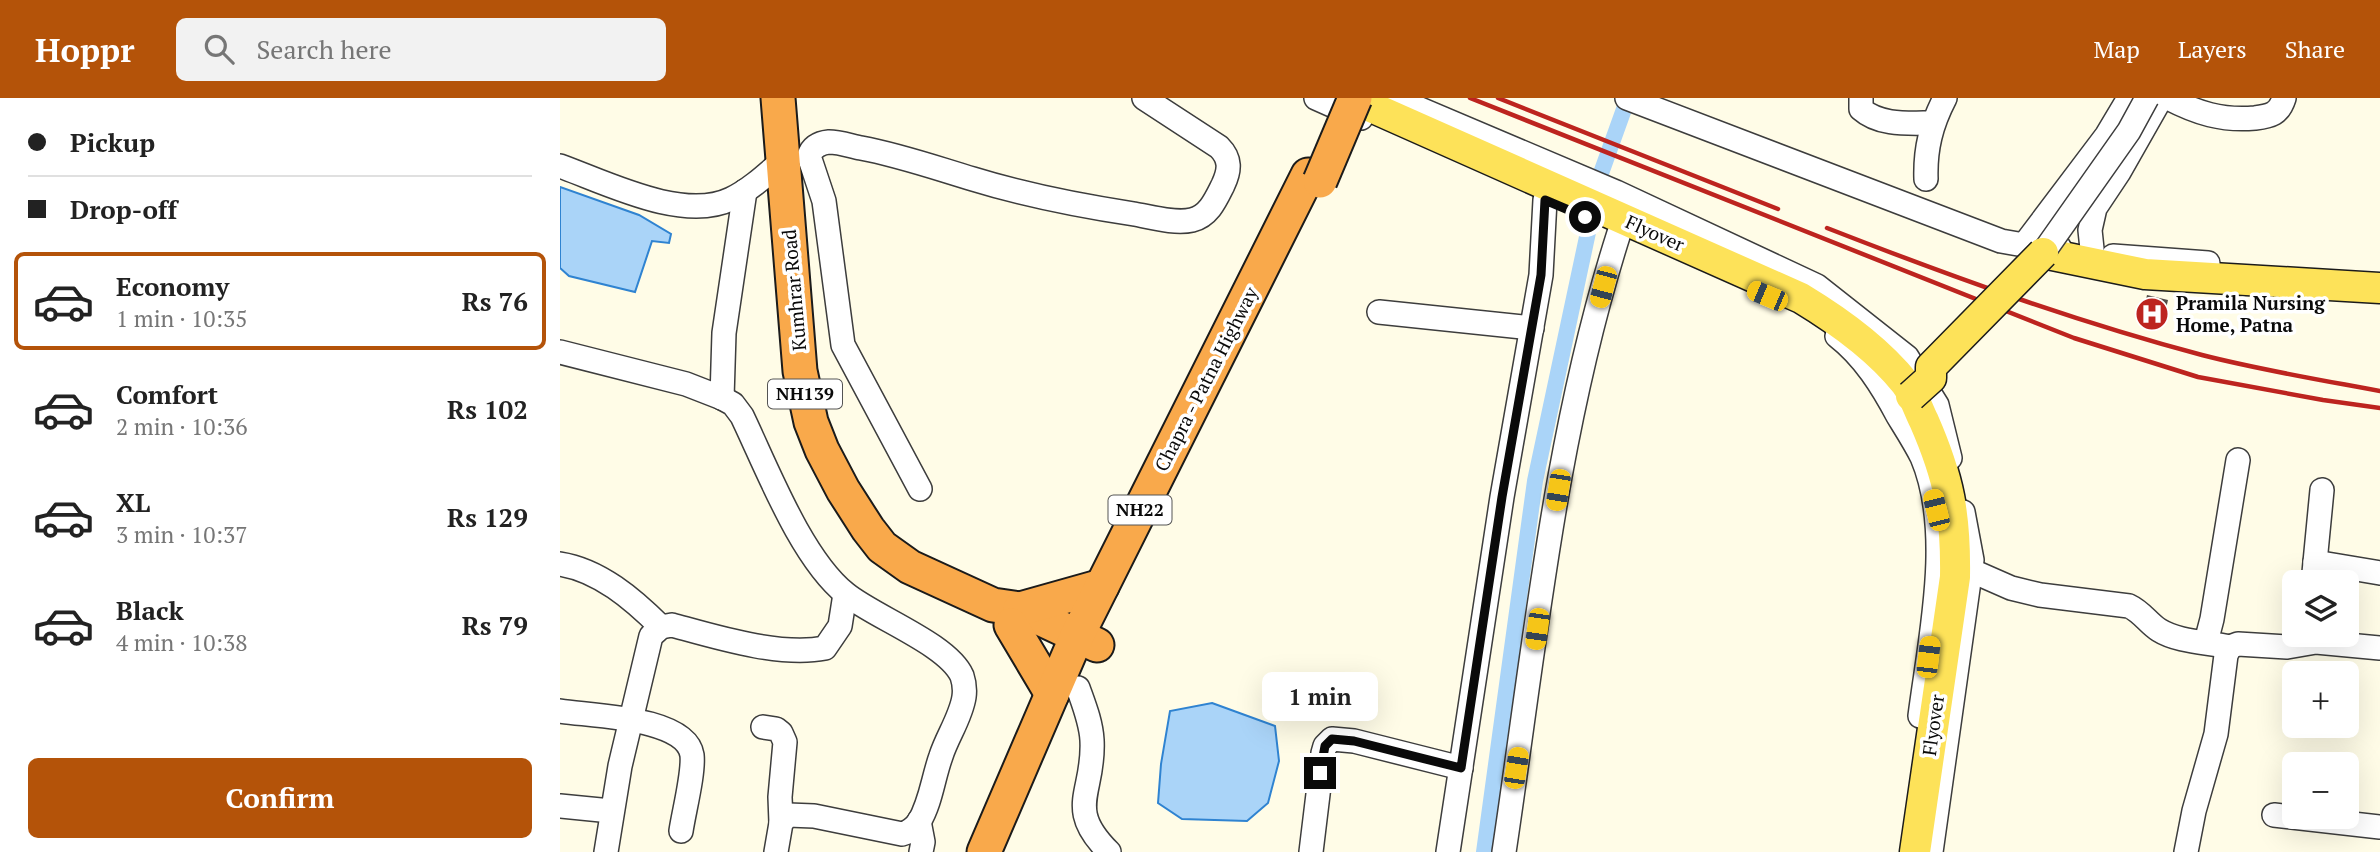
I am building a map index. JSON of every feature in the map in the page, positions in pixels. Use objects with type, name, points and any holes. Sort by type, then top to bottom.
[{"type":"highway","name":"Kumhrar Road","points":[[778,98],[800,371],[811,422],[843,490],[882,547],[910,567],[1008,613],[1077,663]]},
{"type":"highway","name":"NH22","points":[[1314,178],[1339,98]]},
{"type":"highway","name":"NH22","points":[[1314,178],[1368,100]]},
{"type":"highway","name":"Chapra - Patna Highway","points":[[1005,852],[1077,663],[1102,586],[1314,178]]},
{"type":"highway","name":"Chapra - Patna Highway","points":[[984,852],[1314,178]]},
{"type":"highway","points":[[1008,613],[1102,586]]},
{"type":"highway","points":[[1008,613],[1077,663]]},
{"type":"main road","name":"Flyover","points":[[1368,100],[1801,298],[1832,316],[1874,351],[1907,388],[1944,468],[1950,493],[1955,543],[1955,577],[1915,852]]},
{"type":"main road","points":[[1907,388],[1921,367],[1931,367],[2033,249],[2145,274],[2380,288]]},
{"type":"street","points":[[920,489],[843,345],[824,201],[810,156],[811,150],[817,145],[829,142],[846,145],[909,159],[977,181],[1088,207],[1170,219],[1194,219],[1203,215],[1225,181],[1229,170],[1227,155],[1144,98]]},
{"type":"street","points":[[1316,98],[1785,304],[1824,326],[1852,347],[1883,388],[1922,458],[1936,510],[1938,550],[1933,610],[1903,852]]},
{"type":"street","points":[[1627,98],[2001,241],[2033,249],[2092,249],[2113,256],[2380,275]]},
{"type":"street","points":[[1861,98],[1861,109],[1868,115],[1903,123],[1933,123]]},
{"type":"street","points":[[1926,179],[1925,160],[1933,123],[1945,98]]},
{"type":"street","points":[[2033,249],[2129,98]]},
{"type":"street","points":[[2033,249],[2129,131],[2147,98]]},
{"type":"street","points":[[2092,249],[2090,230],[2095,208],[2161,98]]},
{"type":"street","points":[[2168,98],[2212,117],[2229,119],[2269,117],[2278,111],[2284,98]]},
{"type":"street","points":[[1368,100],[1570,172],[1818,286],[1907,357],[1930,392],[1941,420],[1970,546],[1970,570],[1931,852]]},
{"type":"street","points":[[560,166],[658,201],[686,207],[730,200],[783,160]]},
{"type":"street","points":[[722,398],[724,333],[745,191]]},
{"type":"street","points":[[1448,852],[1502,497],[1554,204]]},
{"type":"street","points":[[1504,852],[1562,465],[1612,230]]},
{"type":"street","points":[[1379,312],[1532,328]]},
{"type":"street","points":[[560,352],[686,384],[733,404],[742,416],[804,542],[845,593],[942,653],[961,674],[964,698],[940,758],[926,806],[910,832],[902,834],[798,815],[789,815],[780,823]]},
{"type":"street","points":[[2206,642],[2238,460]]},
{"type":"street","points":[[2314,570],[2322,491]]},
{"type":"street","points":[[560,564],[576,567],[606,582],[645,611],[661,627]]},
{"type":"street","points":[[1970,570],[2025,592],[2129,606],[2169,635],[2230,646],[2238,643],[2274,648],[2282,646]]},
{"type":"street","points":[[2359,572],[2380,572]]},
{"type":"street","points":[[606,852],[611,811],[651,636],[661,627],[672,625],[755,645],[810,651],[825,648],[841,626],[845,593]]},
{"type":"street","points":[[2359,645],[2380,648]]},
{"type":"street","points":[[2186,852],[2194,811],[2216,734],[2226,655],[2230,646]]},
{"type":"street","points":[[1077,663],[1092,740],[1092,756],[1084,800],[1086,821],[1093,836],[1109,852]]},
{"type":"street","points":[[560,712],[656,724],[688,743],[692,756],[681,831]]},
{"type":"street","points":[[763,727],[781,733],[785,742],[776,852]]},
{"type":"street","points":[[1311,852],[1323,753],[1325,746],[1332,739],[1354,741],[1461,768]]},
{"type":"street","points":[[560,806],[611,811]]},
{"type":"street","points":[[2274,815],[2380,827]]},
{"type":"street","points":[[919,821],[923,842],[921,852]]},
{"type":"water","points":[[560,187],[639,215],[671,234],[669,243],[652,241],[635,292],[569,276],[560,268]]},
{"type":"water","points":[[1212,703],[1275,726],[1279,761],[1268,803],[1247,821],[1182,819],[1158,803],[1170,711]]},
{"type":"building","points":[[2147,295],[2168,300],[2162,326],[2141,321]]},
{"type":"waterway","points":[[1484,852],[1535,481],[1600,176],[1628,98]]},
{"type":"railway","points":[[1470,98],[2074,338],[2198,377],[2380,408]]},
{"type":"railway","points":[[1498,98],[1778,209]]},
{"type":"railway","points":[[1827,228],[2013,297],[2154,342],[2246,365],[2380,391]]},
{"type":"place","name":"Pramila Nursing Home, Patna","points":[[2152,314]]},
{"type":"route","points":[[1320,773],[1325,746],[1332,739],[1354,741],[1461,768],[1502,497],[1541,275],[1545,200],[1585,217]]}]
